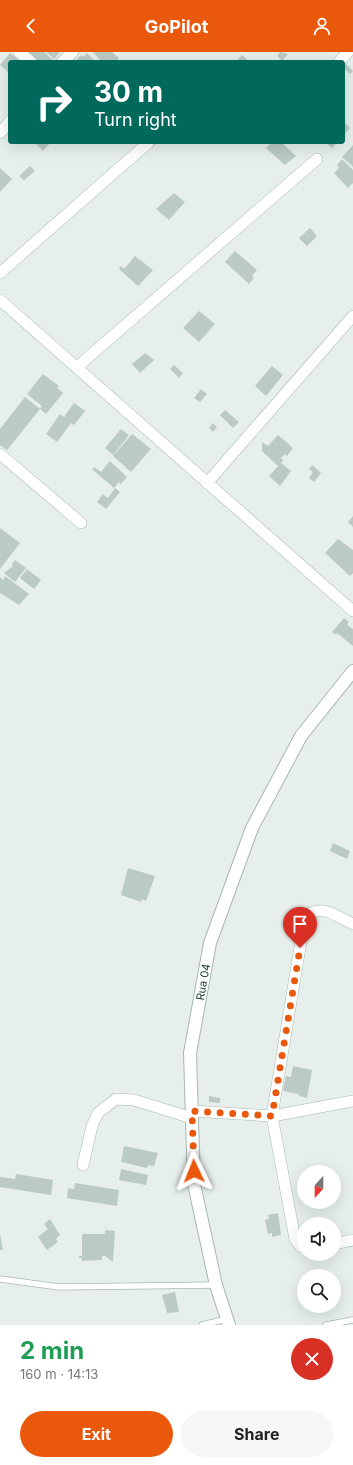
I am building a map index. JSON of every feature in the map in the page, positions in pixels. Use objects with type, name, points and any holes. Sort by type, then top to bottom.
[{"type":"street","points":[[19,52],[29,60]]},
{"type":"street","points":[[64,60],[73,52]]},
{"type":"street","points":[[341,60],[348,52]]},
{"type":"street","points":[[0,133],[8,123]]},
{"type":"street","points":[[0,273],[147,144]]},
{"type":"street","points":[[76,367],[317,159]]},
{"type":"street","points":[[0,300],[353,611]]},
{"type":"street","points":[[207,483],[353,316]]},
{"type":"street","points":[[0,454],[81,522]]},
{"type":"street","name":"Rua 04","points":[[228,1322],[216,1285],[194,1184],[190,1053],[210,943],[252,828],[301,736],[353,671]]},
{"type":"street","points":[[297,1242],[295,1239],[272,1116],[305,917],[312,911],[325,911],[353,924]]},
{"type":"street","points":[[83,1165],[92,1126],[98,1113],[116,1099],[134,1100],[192,1115],[272,1116],[353,1101]]},
{"type":"street","points":[[341,1243],[353,1240]]},
{"type":"lane","points":[[0,1279],[59,1287],[216,1285]]},
{"type":"lane","points":[[326,1325],[353,1320]]},
{"type":"lane","points":[[202,1325],[228,1322]]},
{"type":"building","points":[[28,52],[44,52],[53,60],[38,60]]},
{"type":"building","points":[[46,52],[60,52],[54,59]]},
{"type":"building","points":[[93,52],[112,52],[119,58],[118,60],[100,60]]},
{"type":"building","points":[[280,52],[288,54],[283,60],[277,56]]},
{"type":"building","points":[[10,53],[19,60],[8,60],[8,72],[0,65]]},
{"type":"building","points":[[87,53],[94,60],[76,60],[81,55],[83,57]]},
{"type":"building","points":[[242,55],[248,60],[237,60]]},
{"type":"building","points":[[346,64],[353,71],[350,74],[345,69]]},
{"type":"building","points":[[345,123],[350,128],[345,134]]},
{"type":"building","points":[[36,144],[49,144],[43,151]]},
{"type":"building","points":[[270,144],[283,144],[296,156],[285,165],[266,148]]},
{"type":"building","points":[[327,144],[335,144],[332,148]]},
{"type":"building","points":[[353,145],[353,167],[342,157]]},
{"type":"building","points":[[342,159],[353,170],[353,183],[348,188],[334,173],[339,168],[337,165]]},
{"type":"building","points":[[30,166],[35,171],[24,180],[19,176]]},
{"type":"building","points":[[0,168],[12,179],[0,192]]},
{"type":"building","points":[[174,193],[185,202],[169,220],[156,209]]},
{"type":"building","points":[[310,228],[317,236],[307,246],[299,238]]},
{"type":"building","points":[[235,251],[257,270],[252,276],[254,278],[249,284],[225,262]]},
{"type":"building","points":[[135,256],[153,270],[138,286],[119,269],[121,266],[124,269]]},
{"type":"building","points":[[199,311],[215,324],[199,342],[183,328]]},
{"type":"building","points":[[145,353],[154,360],[140,373],[132,364]]},
{"type":"building","points":[[174,365],[183,373],[179,378],[170,369]]},
{"type":"building","points":[[272,366],[283,375],[266,396],[255,386]]},
{"type":"building","points":[[43,374],[59,386],[57,388],[63,393],[46,414],[40,409],[42,406],[27,394]]},
{"type":"building","points":[[201,389],[207,394],[200,402],[194,398]]},
{"type":"building","points":[[25,397],[40,409],[7,450],[0,445],[0,429]]},
{"type":"building","points":[[74,403],[85,411],[74,425],[71,423],[57,442],[46,434],[60,414],[64,417]]},
{"type":"building","points":[[225,410],[239,422],[233,428],[220,415]]},
{"type":"building","points":[[213,423],[217,427],[213,432],[209,428]]},
{"type":"building","points":[[121,429],[129,435],[113,455],[105,448]]},
{"type":"building","points":[[132,434],[151,449],[131,472],[113,456]]},
{"type":"building","points":[[278,435],[293,448],[287,456],[285,454],[281,458],[283,460],[281,463],[291,471],[280,486],[269,476],[278,466],[262,451],[262,442],[268,446]]},
{"type":"building","points":[[110,461],[127,477],[121,484],[119,482],[114,488],[92,469],[94,467],[101,472]]},
{"type":"building","points":[[312,465],[321,473],[314,482],[309,478],[313,472],[309,469]]},
{"type":"building","points":[[115,488],[120,492],[106,509],[97,502],[103,494],[108,498]]},
{"type":"building","points":[[353,516],[353,527],[348,522]]},
{"type":"building","points":[[0,528],[20,543],[0,569]]},
{"type":"building","points":[[338,539],[353,550],[353,573],[350,576],[325,553]]},
{"type":"building","points":[[15,560],[26,568],[15,582],[4,573],[13,566],[12,564]]},
{"type":"building","points":[[27,569],[41,580],[34,589],[20,578]]},
{"type":"building","points":[[5,576],[29,594],[19,605],[0,593],[0,577],[3,580]]},
{"type":"building","points":[[344,618],[349,622],[347,625],[353,629],[353,646],[337,633],[336,635],[332,632]]},
{"type":"building","points":[[333,843],[350,851],[347,859],[330,851]]},
{"type":"building","points":[[128,868],[155,876],[146,901],[142,899],[141,902],[121,895]]},
{"type":"building","points":[[293,1066],[312,1070],[307,1098],[299,1096],[299,1094],[283,1091],[286,1076],[291,1077]]},
{"type":"building","points":[[209,1096],[220,1098],[220,1103],[209,1102]]},
{"type":"building","points":[[124,1146],[158,1153],[154,1166],[148,1165],[147,1168],[121,1162]]},
{"type":"building","points":[[121,1169],[148,1175],[146,1185],[119,1180]]},
{"type":"building","points":[[16,1174],[53,1180],[51,1195],[0,1187],[0,1177],[15,1179]]},
{"type":"building","points":[[75,1183],[119,1190],[117,1206],[67,1198],[68,1188],[74,1189]]},
{"type":"building","points":[[278,1213],[281,1235],[272,1237],[272,1233],[268,1234],[265,1220],[269,1219],[268,1215]]},
{"type":"building","points":[[50,1219],[60,1235],[56,1239],[58,1242],[47,1250],[38,1237],[48,1229],[44,1224]]},
{"type":"building","points":[[105,1230],[115,1231],[113,1262],[105,1256],[102,1256],[102,1260],[82,1261],[82,1258],[79,1258],[79,1256],[82,1256],[82,1234],[105,1234]]},
{"type":"building","points":[[0,1233],[3,1250],[0,1250]]},
{"type":"building","points":[[175,1292],[179,1312],[167,1313],[162,1295]]},
{"type":"route","points":[[194,1171],[192,1111],[272,1116],[300,948]]}]
